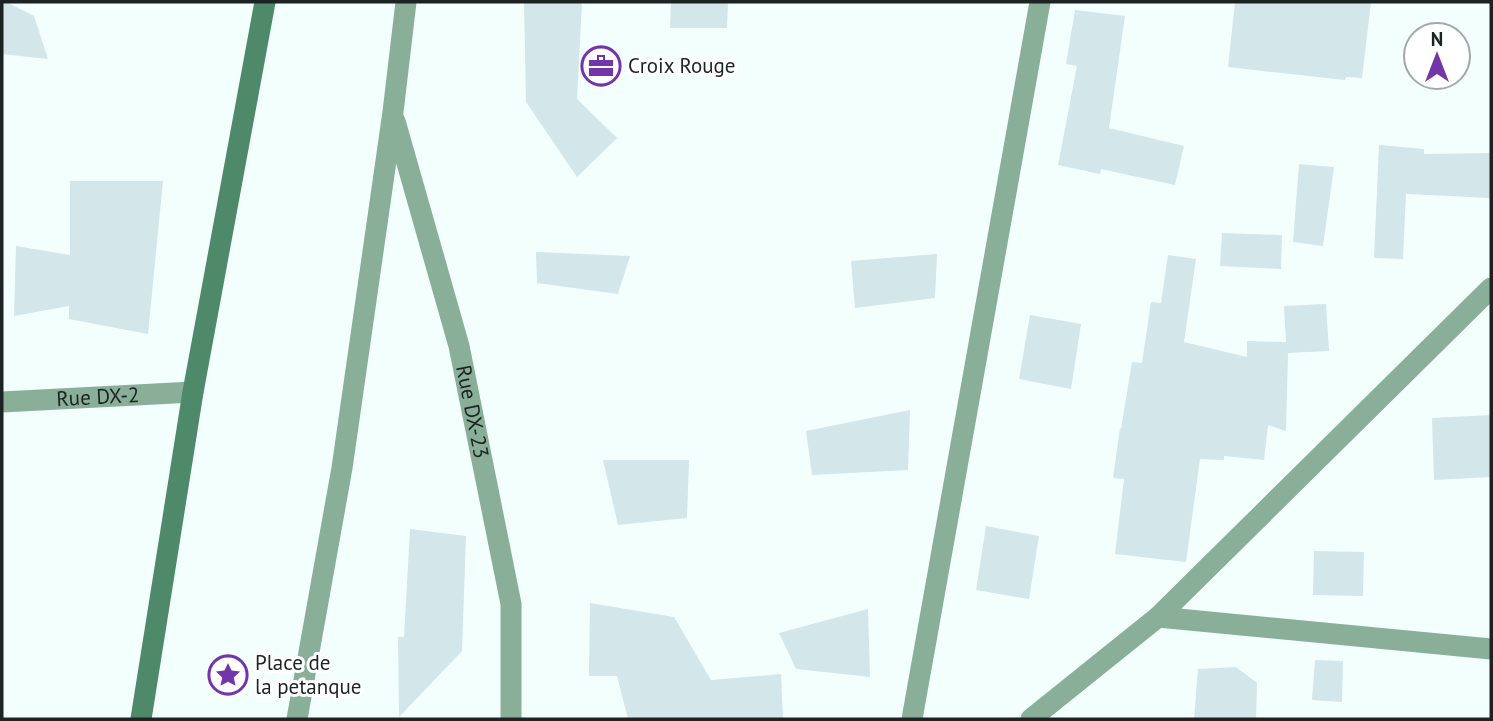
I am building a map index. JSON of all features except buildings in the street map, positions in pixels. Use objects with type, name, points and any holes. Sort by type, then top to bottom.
[{"type":"main road","points":[[141,719],[193,392],[265,2]]},
{"type":"street","points":[[297,719],[342,468],[406,2]]},
{"type":"street","points":[[912,719],[1040,2]]},
{"type":"street","name":"Rue DX-23","points":[[393,112],[459,346],[509,590],[511,719]]},
{"type":"street","points":[[1031,719],[1158,617],[1491,288]]},
{"type":"street","name":"Rue DX-2","points":[[2,402],[193,392]]},
{"type":"street","points":[[1158,617],[1491,649]]},
{"type":"place","name":"Croix Rouge","points":[[601,66]]},
{"type":"place","name":"Place de la petanque","points":[[228,675]]}]
